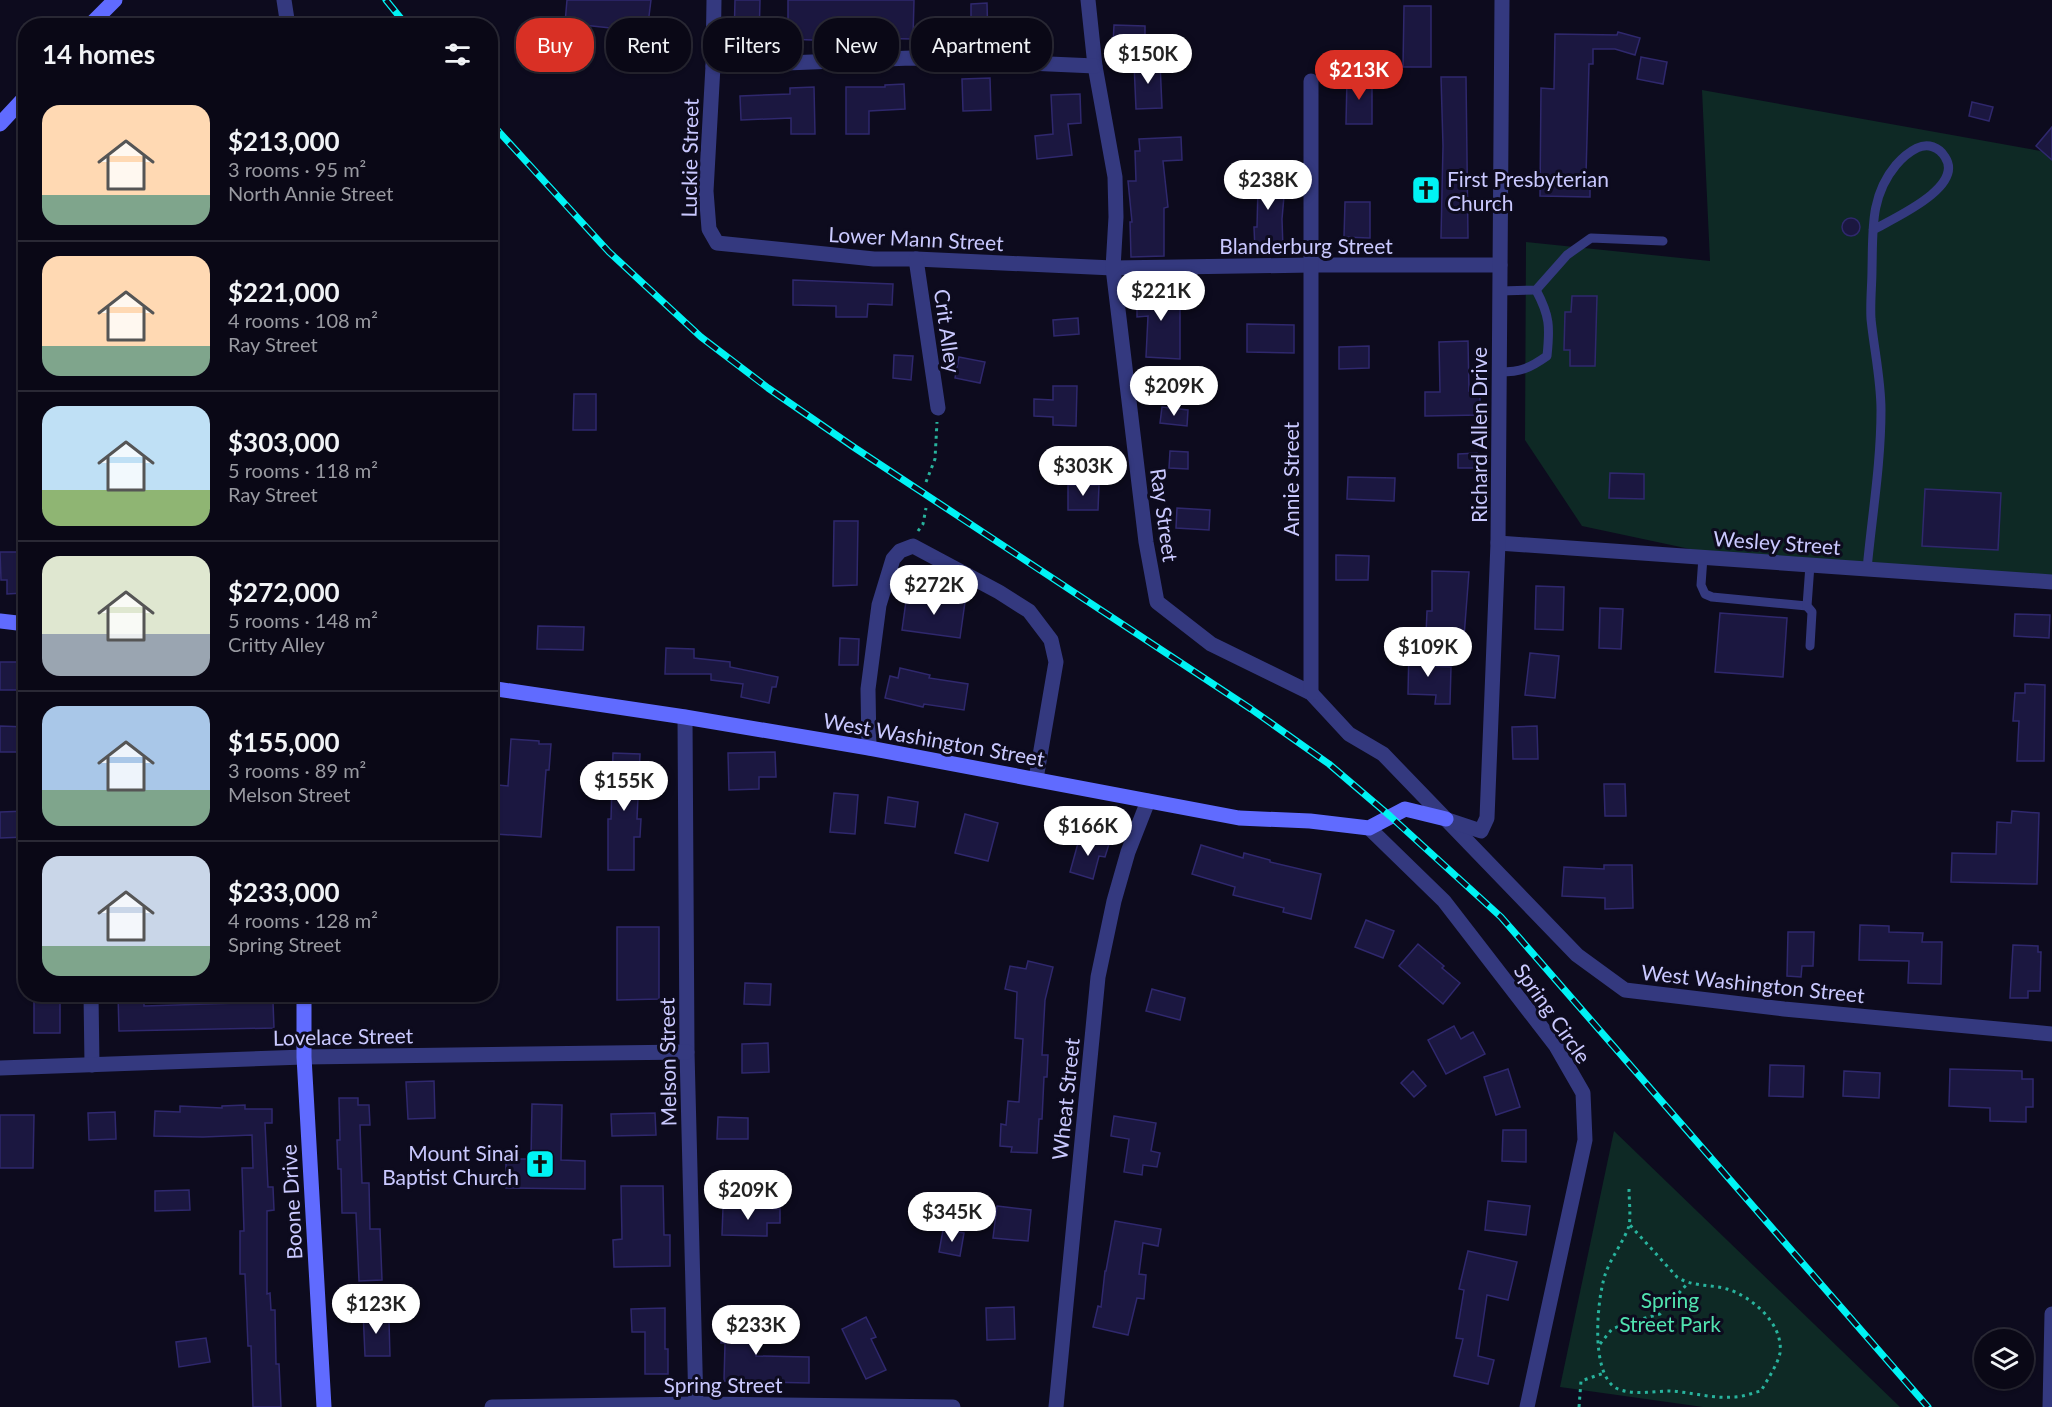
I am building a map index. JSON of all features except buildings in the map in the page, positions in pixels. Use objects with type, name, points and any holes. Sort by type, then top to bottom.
[{"type":"street","points":[[97,18],[115,0]]},
{"type":"street","points":[[284,0],[287,18]]},
{"type":"street","name":"Luckie Street","points":[[714,0],[714,18]]},
{"type":"street","name":"Ray Street","points":[[1088,0],[1095,66],[1115,177],[1116,217],[1113,268],[1146,542],[1157,602],[1211,644],[1311,693],[1349,734],[1383,754],[1446,819]]},
{"type":"street","name":"Richard Allen Drive","points":[[1446,819],[1481,831],[1487,818],[1498,543],[1502,0]]},
{"type":"street","points":[[802,62],[911,57],[1095,66]]},
{"type":"street","name":"Luckie Street","points":[[713,72],[706,191],[709,229],[717,243]]},
{"type":"street","name":"Annie Street","points":[[1311,81],[1311,693]]},
{"type":"street","points":[[0,124],[18,105]]},
{"type":"street","name":"Lower Mann Street","points":[[717,243],[874,259],[1113,268]]},
{"type":"street","name":"Crit Alley","points":[[916,259],[938,408]]},
{"type":"street","name":"Blanderburg Street","points":[[1113,268],[1500,265]]},
{"type":"street","name":"Wesley Street","points":[[1498,543],[2052,582]]},
{"type":"street","points":[[869,748],[868,689],[879,605],[893,559],[900,551],[913,546],[999,591],[1029,611],[1051,640],[1056,662],[1035,779]]},
{"type":"street","points":[[0,621],[18,623]]},
{"type":"street","name":"West Washington Street","points":[[498,689],[869,748],[1239,818],[1310,821],[1369,828]]},
{"type":"street","name":"Melson Street","points":[[685,717],[687,1052],[696,1406]]},
{"type":"street","name":"Wheat Street","points":[[1056,1407],[1098,977],[1114,901],[1128,852],[1148,801]]},
{"type":"street","points":[[1369,828],[1405,809],[1446,819]]},
{"type":"street","name":"West Washington Street","points":[[1446,819],[1577,955],[1625,990],[1784,1009],[2052,1034]]},
{"type":"street","name":"Spring Circle","points":[[1369,828],[1444,901],[1556,1046],[1583,1093],[1584,1140],[1527,1407]]},
{"type":"street","points":[[91,1002],[92,1065]]},
{"type":"street","name":"Boone Drive","points":[[304,1002],[304,1057],[324,1407]]},
{"type":"street","name":"Lovelace Street","points":[[0,1068],[304,1057],[687,1052]]},
{"type":"street","points":[[2050,1407],[2052,1314]]},
{"type":"street","name":"Spring Street","points":[[492,1407],[953,1407]]},
{"type":"lane","points":[[1867,569],[1881,416],[1871,316],[1873,230],[1877,199],[1888,174],[1902,158],[1916,149],[1929,146],[1937,148],[1943,154],[1950,170],[1942,186],[1873,230]]},
{"type":"lane","points":[[1500,291],[1536,290],[1567,255],[1591,238],[1663,242]]},
{"type":"lane","points":[[1500,372],[1519,372],[1535,365],[1547,356],[1550,327],[1545,307],[1536,290]]},
{"type":"lane","points":[[1703,557],[1701,585],[1705,594],[1712,597],[1807,606]]},
{"type":"lane","points":[[1810,565],[1807,606],[1812,612],[1810,646]]},
{"type":"path","points":[[926,482],[935,459],[938,408]]},
{"type":"path","points":[[913,546],[916,534],[923,524],[926,508]]},
{"type":"path","points":[[1629,1189],[1629,1224],[1605,1275],[1599,1302],[1599,1345],[1601,1368],[1604,1373],[1615,1387],[1625,1391],[1671,1391],[1734,1397],[1761,1391],[1780,1353],[1778,1335],[1766,1314],[1747,1297],[1727,1289],[1707,1284],[1687,1284],[1674,1275],[1629,1224]]},
{"type":"path","points":[[1599,1345],[1612,1329],[1660,1314],[1687,1284]]},
{"type":"path","points":[[1579,1407],[1581,1381],[1604,1373]]},
{"type":"green space","points":[[1702,90],[2052,153],[2052,587],[1704,552],[1582,526],[1525,440],[1526,242],[1710,261]]},
{"type":"green space","name":"Spring Street Park","points":[[1614,1131],[1900,1407],[1703,1407],[1560,1387]]},
{"type":"railway","points":[[386,0],[401,18]]},
{"type":"railway","points":[[498,131],[609,252],[701,337],[768,388],[855,448],[1251,709],[1329,764],[1390,816],[1501,917],[1928,1407]]},
{"type":"place","name":"First Presbyterian Church","points":[[1426,190]]},
{"type":"place","name":"Mount Sinai Baptist Church","points":[[540,1164]]}]
